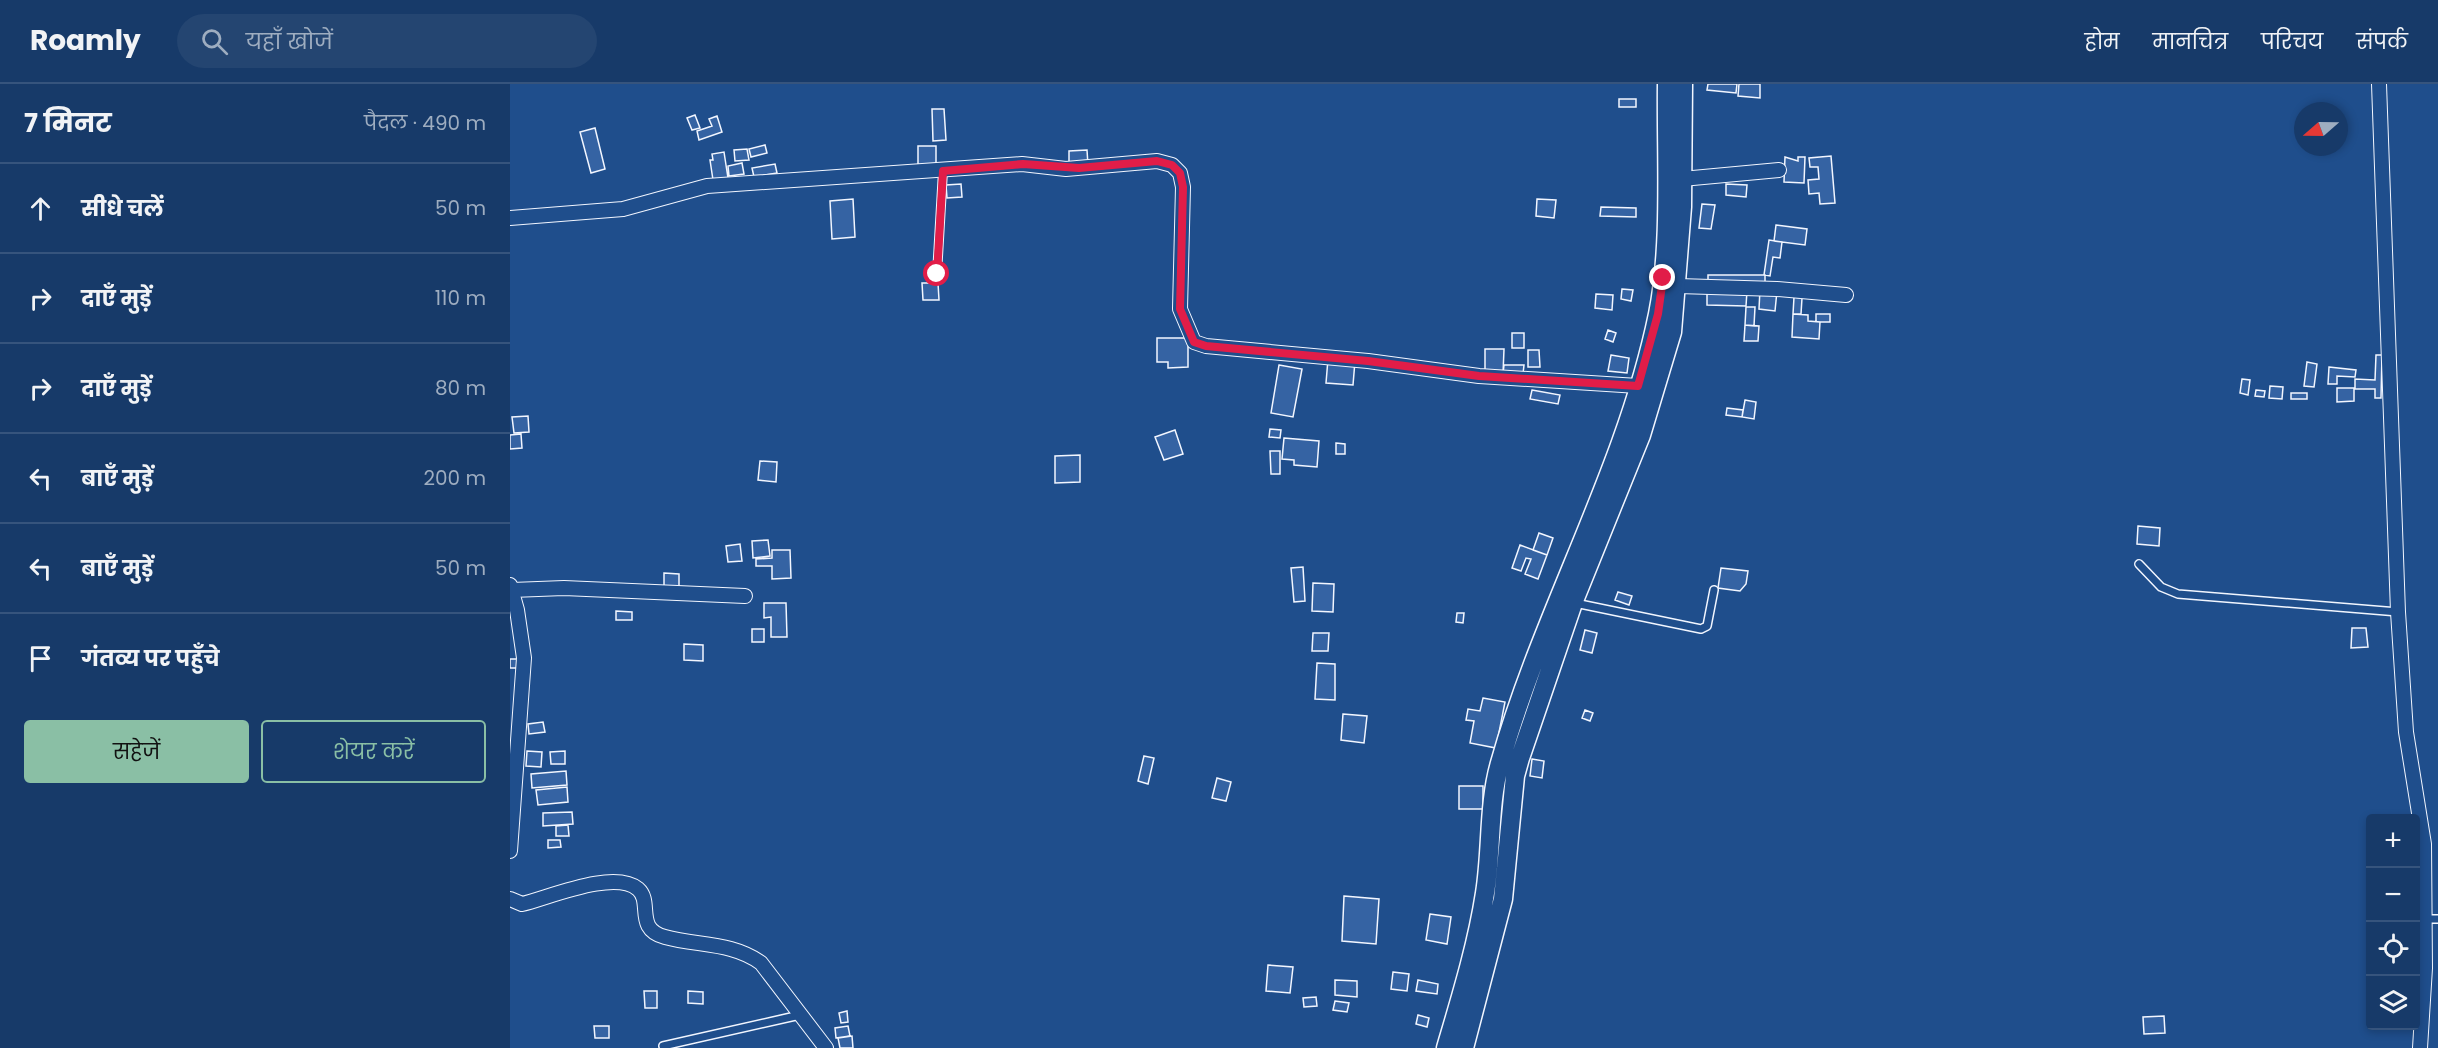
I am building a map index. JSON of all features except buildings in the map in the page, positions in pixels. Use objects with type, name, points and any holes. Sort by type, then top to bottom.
[{"type":"street","points":[[1446,1048],[1474,948],[1485,892],[1499,766],[1562,586],[1628,420],[1658,314],[1663,278],[1667,84]]},
{"type":"street","points":[[1464,1048],[1503,898],[1515,776],[1520,758],[1573,603],[1649,411],[1672,332],[1678,286],[1683,84]]},
{"type":"street","points":[[2379,84],[2398,612],[2406,732],[2424,844],[2432,919],[2420,1048]]},
{"type":"street","points":[[510,218],[623,209],[708,186],[1023,164],[1066,169],[1157,161],[1172,165],[1180,173],[1183,187],[1180,309],[1194,342],[1206,346],[1335,357],[1479,376],[1638,386]]},
{"type":"street","points":[[1682,179],[1779,170]]},
{"type":"street","points":[[1678,286],[1777,289],[1846,295]]},
{"type":"street","points":[[510,851],[524,658],[511,587],[745,596]]},
{"type":"street","points":[[510,899],[522,904],[582,885],[627,885],[637,888],[642,896],[647,925],[652,931],[663,937],[732,948],[748,954],[761,963],[826,1048]]},
{"type":"lane","points":[[937,274],[943,171]]},
{"type":"lane","points":[[2139,564],[2161,587],[2178,594],[2398,612]]},
{"type":"lane","points":[[1573,603],[1701,629],[1707,626],[1710,618],[1714,590]]},
{"type":"lane","points":[[663,1046],[800,1015]]},
{"type":"route","points":[[937,274],[943,171],[1023,164],[1066,169],[1157,161],[1172,165],[1180,173],[1183,187],[1180,309],[1182,319],[1194,342],[1206,346],[1324,356],[1479,376],[1638,386],[1658,314],[1663,278]]}]
